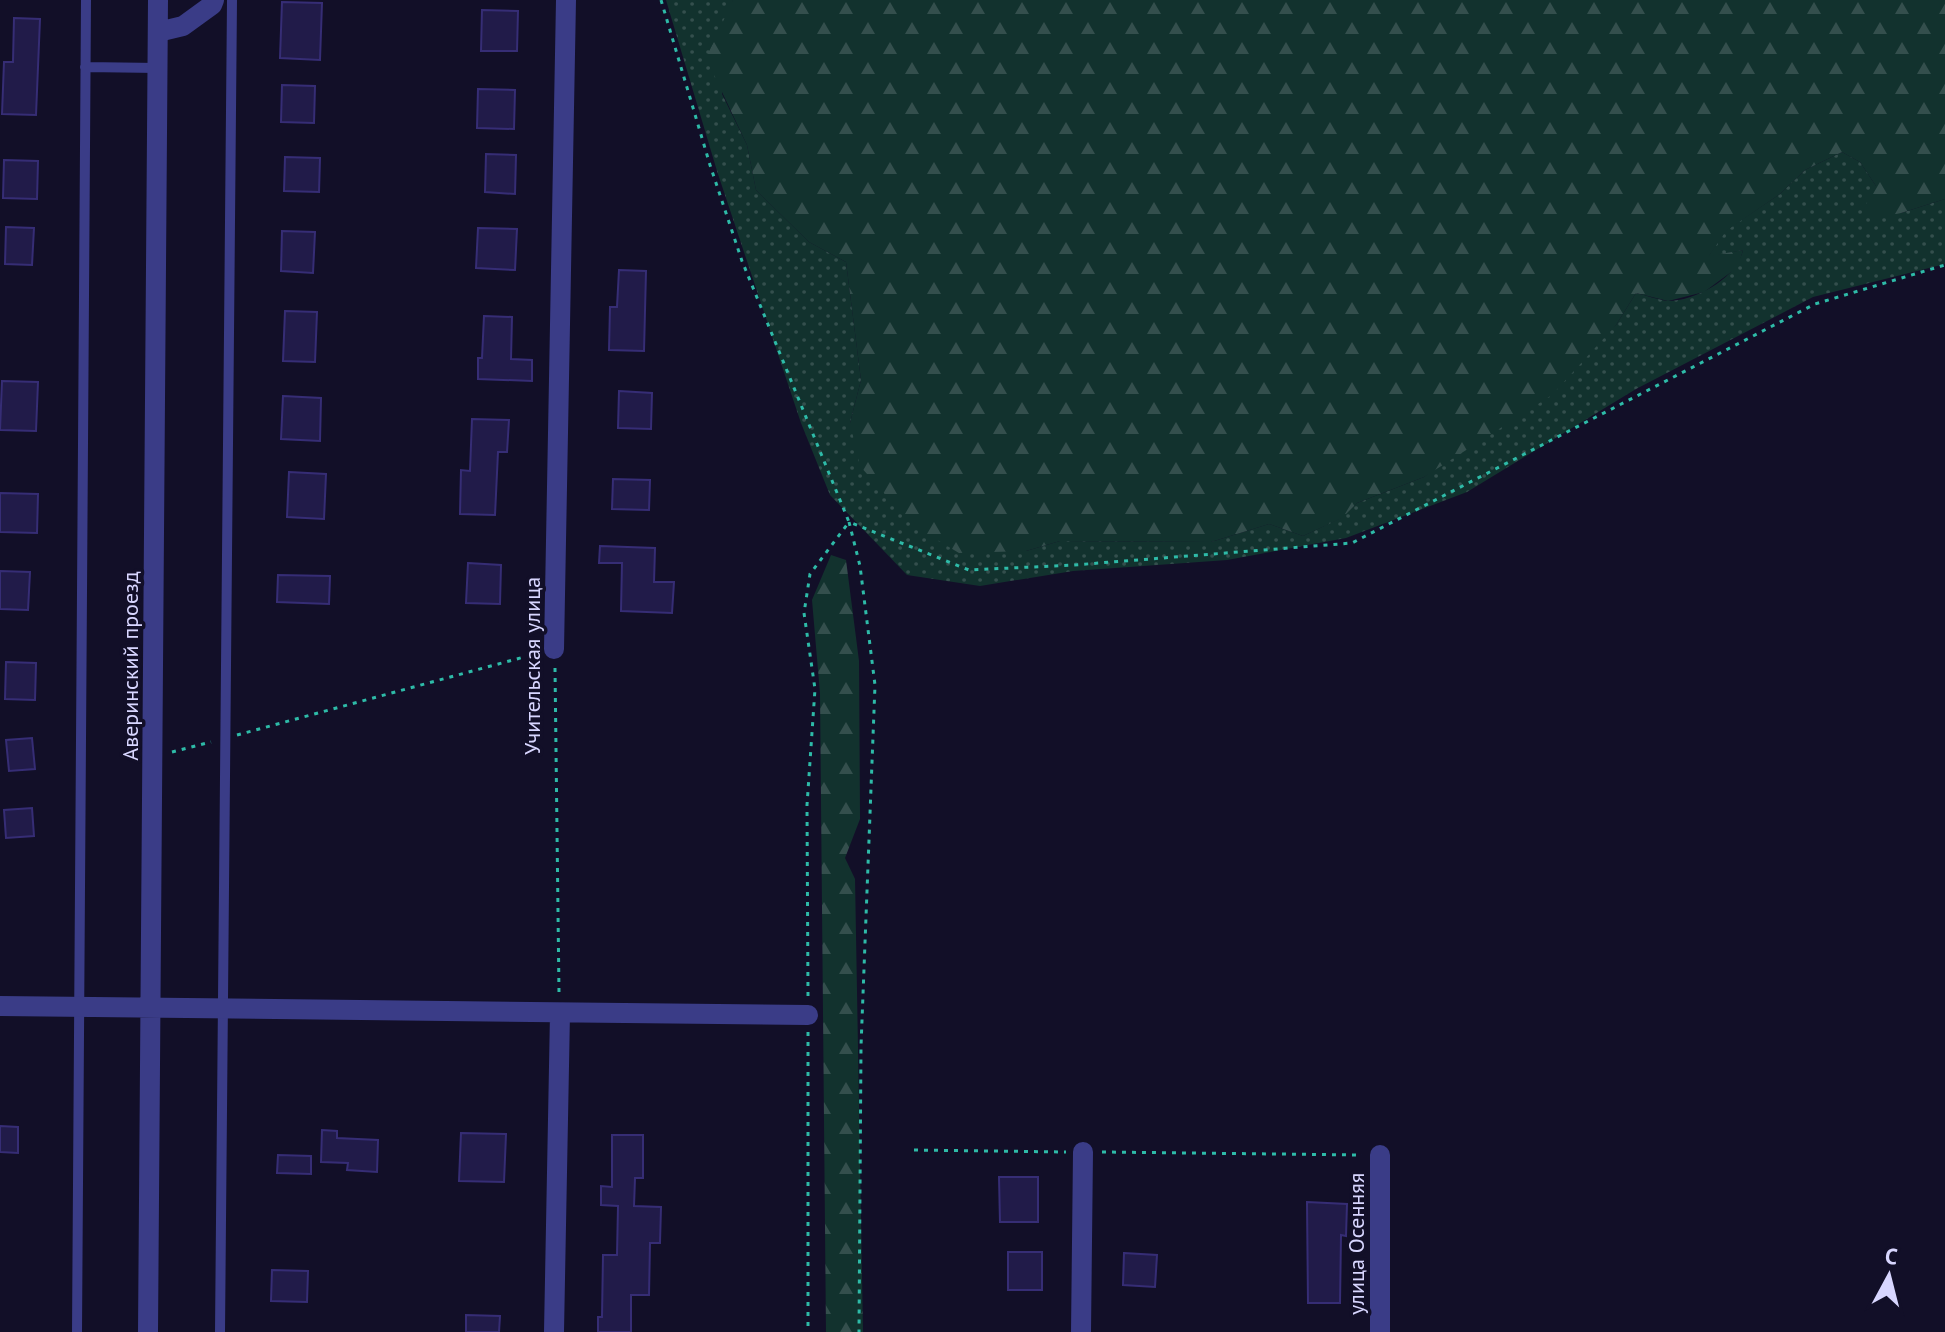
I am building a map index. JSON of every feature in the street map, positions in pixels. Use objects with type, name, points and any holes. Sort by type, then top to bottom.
[{"type":"street","name":"Аверинский проезд","points":[[148,1332],[158,0]]},
{"type":"street","points":[[158,32],[183,26],[212,5],[214,0]]},
{"type":"street","name":"Учительская улица","points":[[554,649],[566,0]]},
{"type":"street","points":[[0,1006],[808,1015]]},
{"type":"street","points":[[554,1332],[560,1013]]},
{"type":"street","points":[[1081,1332],[1083,1152]]},
{"type":"street","name":"улица Осенняя","points":[[1380,1155],[1380,1332]]},
{"type":"lane","points":[[77,1332],[86,0]]},
{"type":"lane","points":[[220,1332],[232,0]]},
{"type":"lane","points":[[85,67],[158,68]]},
{"type":"path","points":[[661,0],[742,261],[849,522],[862,580],[875,685],[861,1046],[859,1332]]},
{"type":"path","points":[[849,522],[969,570],[1352,543],[1815,304],[1945,265]]},
{"type":"path","points":[[808,1332],[807,805],[815,689],[804,613],[810,574],[849,522]]},
{"type":"path","points":[[153,757],[554,649]]},
{"type":"path","name":"Учительская улица","points":[[554,649],[560,1013]]},
{"type":"path","points":[[914,1150],[1380,1155]]},
{"type":"green space","points":[[666,0],[733,0],[722,94],[747,145],[756,190],[809,242],[846,262],[861,380],[850,423],[1026,551],[1060,541],[1211,542],[1269,524],[1303,536],[1341,518],[1357,503],[1424,477],[1616,325],[1636,293],[1668,301],[1691,297],[1714,286],[1733,270],[1743,250],[1708,257],[1725,231],[1780,194],[1805,170],[1842,152],[1860,162],[1876,186],[1901,213],[1945,199],[1945,264],[1813,297],[1636,389],[1467,492],[1346,538],[1227,560],[1073,571],[980,586],[907,575],[830,495],[801,423],[717,171]]},
{"type":"green space","points":[[733,0],[1945,0],[1945,199],[1872,219],[1865,206],[1876,186],[1860,162],[1842,152],[1805,170],[1780,194],[1726,231],[1709,256],[1743,250],[1738,267],[1704,292],[1668,301],[1636,293],[1616,325],[1552,395],[1424,477],[1357,503],[1342,518],[1303,536],[1269,524],[1211,542],[1060,541],[1026,551],[959,553],[912,525],[860,466],[850,423],[861,380],[846,262],[809,242],[756,190],[747,145],[706,58]]},
{"type":"green space","points":[[831,555],[846,560],[859,661],[860,819],[845,858],[855,879],[863,1332],[826,1332],[820,693],[812,600]]},
{"type":"building","points":[[282,2],[322,3],[320,60],[280,58]]},
{"type":"building","points":[[482,10],[518,11],[517,51],[481,51]]},
{"type":"building","points":[[14,18],[40,19],[36,115],[2,114],[4,62],[13,62]]},
{"type":"building","points":[[282,85],[315,86],[314,123],[281,122]]},
{"type":"building","points":[[478,89],[515,90],[514,129],[477,128]]},
{"type":"building","points":[[486,154],[516,155],[515,194],[485,192]]},
{"type":"building","points":[[285,157],[320,158],[319,192],[284,191]]},
{"type":"building","points":[[4,160],[38,161],[37,199],[3,198]]},
{"type":"building","points":[[6,227],[34,228],[32,265],[5,264]]},
{"type":"building","points":[[478,228],[517,229],[515,270],[476,268]]},
{"type":"building","points":[[282,231],[315,232],[313,273],[281,271]]},
{"type":"building","points":[[619,270],[646,271],[644,351],[609,350],[610,307],[617,307]]},
{"type":"building","points":[[285,311],[317,312],[315,362],[283,361]]},
{"type":"building","points":[[484,316],[512,317],[511,359],[532,360],[532,381],[478,379]]},
{"type":"building","points":[[2,381],[38,382],[36,431],[0,430]]},
{"type":"building","points":[[619,391],[652,393],[651,429],[618,428]]},
{"type":"building","points":[[283,396],[321,398],[320,441],[281,439]]},
{"type":"building","points":[[472,419],[509,420],[507,452],[498,452],[495,515],[460,514],[461,470],[470,471]]},
{"type":"building","points":[[289,472],[326,474],[324,519],[287,517]]},
{"type":"building","points":[[613,479],[650,480],[649,510],[612,509]]},
{"type":"building","points":[[0,493],[38,494],[37,533],[0,532]]},
{"type":"building","points":[[600,546],[655,548],[654,582],[674,582],[672,613],[621,611],[622,563],[599,563]]},
{"type":"building","points":[[468,563],[501,565],[500,604],[466,603]]},
{"type":"building","points":[[0,571],[30,572],[28,610],[0,609]]},
{"type":"building","points":[[278,575],[330,576],[329,604],[277,602]]},
{"type":"building","points":[[6,662],[36,663],[35,700],[5,699]]},
{"type":"building","points":[[32,738],[35,769],[9,771],[6,740]]},
{"type":"building","points":[[32,808],[34,836],[6,838],[4,810]]},
{"type":"building","points":[[0,1126],[18,1127],[18,1153],[0,1152]]},
{"type":"building","points":[[322,1130],[337,1131],[337,1138],[378,1140],[377,1172],[347,1170],[348,1163],[321,1162]]},
{"type":"building","points":[[461,1133],[506,1134],[504,1182],[459,1181]]},
{"type":"building","points":[[612,1135],[643,1135],[643,1178],[635,1178],[634,1206],[661,1207],[660,1243],[650,1243],[649,1295],[631,1295],[631,1332],[598,1332],[598,1317],[602,1317],[603,1255],[617,1255],[618,1206],[601,1205],[601,1186],[612,1187]]},
{"type":"building","points":[[278,1155],[311,1156],[311,1174],[277,1173]]},
{"type":"building","points":[[999,1177],[1038,1177],[1038,1222],[1000,1222]]},
{"type":"building","points":[[1307,1202],[1347,1204],[1346,1236],[1341,1235],[1340,1303],[1308,1303]]},
{"type":"building","points":[[1008,1252],[1042,1252],[1042,1290],[1008,1290]]},
{"type":"building","points":[[1124,1253],[1157,1255],[1155,1287],[1123,1285]]},
{"type":"building","points":[[272,1270],[308,1271],[307,1302],[271,1301]]},
{"type":"building","points":[[466,1315],[500,1316],[499,1332],[466,1332]]}]
